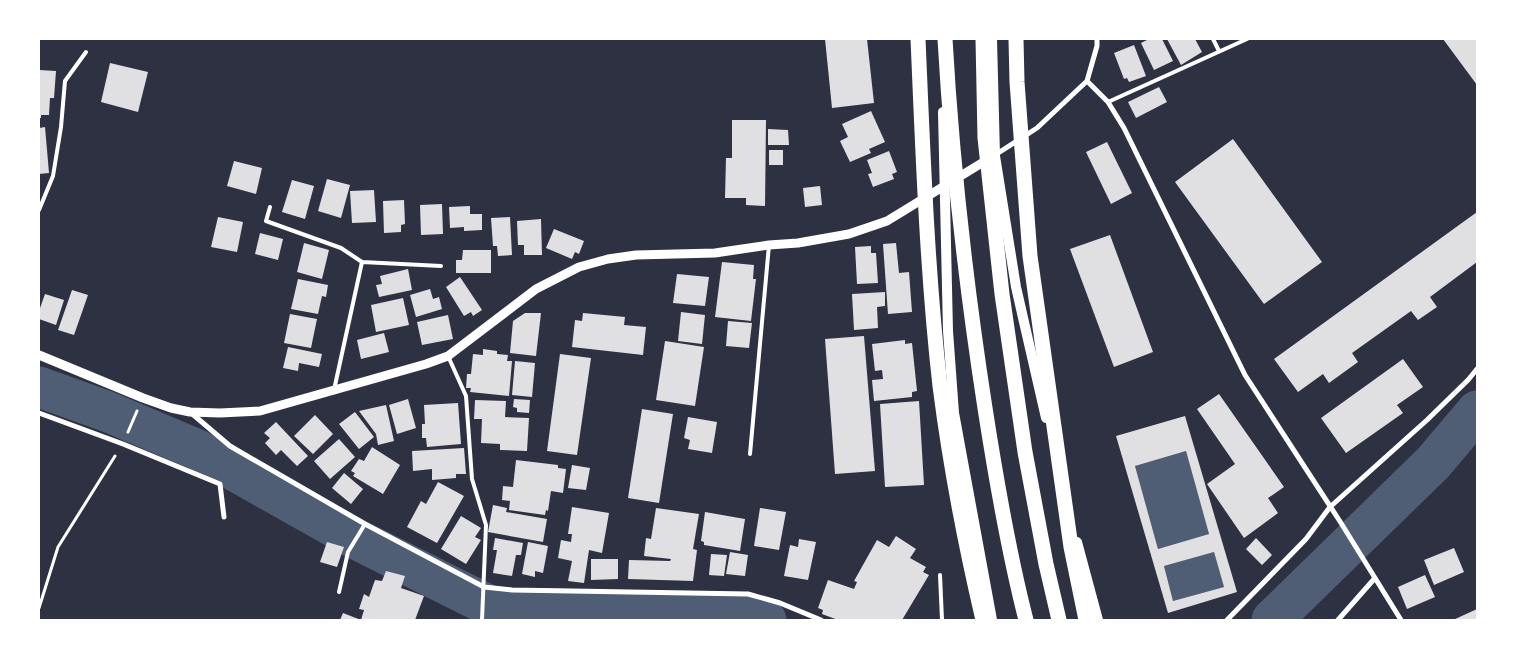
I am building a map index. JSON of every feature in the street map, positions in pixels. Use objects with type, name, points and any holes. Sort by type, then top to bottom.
[{"type":"highway","points":[[918,39],[930,277],[940,386],[953,477],[983,620]]},
{"type":"highway","points":[[944,39],[956,186],[966,275],[993,455],[1014,571],[1026,620]]},
{"type":"highway","points":[[983,39],[986,138],[1002,294],[1025,452],[1046,564],[1059,620]]},
{"type":"highway","points":[[1016,39],[1017,82],[1030,256],[1072,547],[1086,620]]},
{"type":"main road","points":[[944,39],[944,186],[948,331],[954,413],[992,620]]},
{"type":"main road","points":[[992,39],[995,156],[1016,287],[1052,444],[1098,620]]},
{"type":"street","points":[[39,354],[171,408],[190,412],[220,413],[260,411],[426,364],[448,356],[536,288],[579,268],[608,259],[636,255],[715,253],[798,243],[849,234],[887,221],[995,156],[1037,128],[1087,81],[1097,39]]},
{"type":"street","points":[[1087,81],[1108,102],[1124,128],[1245,375],[1401,620]]},
{"type":"street","points":[[1227,620],[1306,539],[1330,507],[1427,420],[1477,369]]},
{"type":"street","points":[[190,412],[230,446],[365,524],[484,587],[512,590],[748,594],[780,603],[822,620]]},
{"type":"street","points":[[39,413],[220,484],[224,517]]},
{"type":"street","points":[[1338,620],[1375,578]]},
{"type":"lane","points":[[1213,39],[1219,51]]},
{"type":"lane","points":[[1108,102],[1247,39]]},
{"type":"lane","points":[[39,210],[53,176],[61,127],[65,81],[86,52]]},
{"type":"lane","points":[[270,207],[266,221],[341,248],[362,262],[441,266]]},
{"type":"lane","points":[[750,454],[769,245]]},
{"type":"lane","points":[[334,390],[362,262]]},
{"type":"lane","points":[[448,356],[466,396],[472,479],[486,525],[482,619]]},
{"type":"lane","points":[[339,592],[348,552],[365,524]]},
{"type":"lane","points":[[940,575],[942,620]]},
{"type":"path","points":[[39,608],[58,547],[122,444],[137,410]]},
{"type":"water","points":[[1186,451],[1209,534],[1158,549],[1135,466]]},
{"type":"water","points":[[1214,552],[1224,587],[1173,601],[1164,566]]},
{"type":"building","points":[[825,39],[867,39],[874,103],[832,108]]},
{"type":"building","points":[[1149,39],[1162,39],[1173,61],[1154,70],[1141,43]]},
{"type":"building","points":[[1167,39],[1195,39],[1202,52],[1181,65]]},
{"type":"building","points":[[1443,39],[1477,39],[1477,85]]},
{"type":"building","points":[[1134,45],[1146,76],[1129,82],[1127,78],[1124,79],[1114,53]]},
{"type":"building","points":[[110,63],[148,72],[138,112],[101,102]]},
{"type":"building","points":[[39,70],[56,71],[54,98],[50,98],[49,115],[41,115],[41,118],[39,118]]},
{"type":"building","points":[[1159,87],[1167,102],[1136,118],[1128,102]]},
{"type":"building","points":[[871,111],[885,142],[869,149],[871,153],[850,162],[840,141],[848,137],[842,124]]},
{"type":"building","points":[[732,120],[766,120],[765,206],[746,205],[746,198],[725,198],[726,158],[732,158]]},
{"type":"building","points":[[45,127],[49,173],[39,174],[39,128]]},
{"type":"building","points":[[768,129],[788,130],[789,145],[768,145]]},
{"type":"building","points":[[1233,139],[1322,262],[1264,304],[1175,182]]},
{"type":"building","points":[[1107,142],[1132,193],[1111,204],[1086,152]]},
{"type":"building","points":[[769,150],[783,150],[783,165],[769,165]]},
{"type":"building","points":[[889,151],[897,172],[892,174],[894,179],[873,187],[868,174],[872,173],[867,160]]},
{"type":"building","points":[[234,161],[262,168],[256,194],[227,186]]},
{"type":"building","points":[[327,179],[350,185],[341,218],[318,211]]},
{"type":"building","points":[[292,180],[314,186],[305,219],[282,212]]},
{"type":"building","points":[[820,186],[822,205],[805,207],[803,188]]},
{"type":"building","points":[[374,190],[376,222],[352,223],[350,191]]},
{"type":"building","points":[[404,200],[405,224],[401,225],[401,232],[384,233],[383,201]]},
{"type":"building","points":[[442,204],[443,234],[421,235],[420,205]]},
{"type":"building","points":[[470,206],[470,214],[482,214],[482,230],[464,231],[464,227],[450,228],[449,207]]},
{"type":"building","points":[[1477,212],[1477,262],[1430,297],[1437,307],[1418,320],[1411,311],[1352,353],[1358,362],[1329,383],[1323,374],[1298,392],[1274,359]]},
{"type":"building","points":[[218,217],[243,222],[237,252],[211,247]]},
{"type":"building","points":[[510,217],[512,255],[498,256],[497,246],[493,246],[491,218]]},
{"type":"building","points":[[541,219],[542,255],[524,255],[524,245],[518,245],[517,221]]},
{"type":"building","points":[[554,229],[584,241],[579,254],[575,252],[572,259],[546,248]]},
{"type":"building","points":[[260,233],[283,239],[278,260],[255,254]]},
{"type":"building","points":[[1110,235],[1153,352],[1114,367],[1070,249]]},
{"type":"building","points":[[304,243],[329,250],[322,279],[297,272]]},
{"type":"building","points":[[896,243],[899,273],[909,272],[912,312],[888,314],[883,244]]},
{"type":"building","points":[[871,246],[871,253],[876,253],[878,283],[857,284],[855,247]]},
{"type":"building","points":[[463,250],[491,250],[491,273],[456,273],[456,260],[462,260]]},
{"type":"building","points":[[722,262],[754,265],[753,279],[756,279],[751,321],[715,317]]},
{"type":"building","points":[[408,269],[412,290],[379,297],[376,285],[382,284],[380,276]]},
{"type":"building","points":[[677,274],[709,277],[705,306],[673,303]]},
{"type":"building","points":[[460,277],[482,310],[473,316],[471,312],[464,316],[446,287]]},
{"type":"building","points":[[298,279],[328,285],[326,297],[322,296],[318,314],[291,309]]},
{"type":"building","points":[[430,289],[433,299],[439,297],[442,309],[416,317],[410,295]]},
{"type":"building","points":[[72,290],[88,295],[74,335],[58,330]]},
{"type":"building","points":[[885,292],[885,306],[877,307],[878,328],[854,330],[852,294]]},
{"type":"building","points":[[45,294],[64,300],[56,325],[39,319],[39,311]]},
{"type":"building","points":[[403,298],[409,325],[376,332],[371,305]]},
{"type":"building","points":[[681,312],[705,315],[702,344],[678,341]]},
{"type":"building","points":[[525,313],[541,313],[536,356],[510,353],[513,321]]},
{"type":"building","points":[[583,313],[625,317],[624,325],[646,327],[643,355],[572,347],[575,320],[582,321]]},
{"type":"building","points":[[290,314],[317,319],[311,348],[284,343]]},
{"type":"building","points":[[448,315],[453,339],[422,345],[417,322]]},
{"type":"building","points":[[728,321],[752,323],[749,348],[726,346]]},
{"type":"building","points":[[384,333],[389,352],[361,359],[357,340]]},
{"type":"building","points":[[864,336],[875,471],[835,474],[825,339]]},
{"type":"building","points":[[905,340],[905,344],[912,343],[917,391],[912,392],[912,397],[874,401],[872,380],[883,379],[882,370],[875,371],[872,344]]},
{"type":"building","points":[[665,341],[704,347],[695,406],[656,400]]},
{"type":"building","points":[[288,347],[322,354],[319,367],[299,363],[298,371],[283,368]]},
{"type":"building","points":[[483,349],[497,351],[497,354],[508,355],[507,361],[512,361],[509,396],[470,392],[471,388],[466,388],[467,374],[471,374],[473,354],[483,355]]},
{"type":"building","points":[[560,354],[591,358],[577,455],[547,451]]},
{"type":"building","points":[[1403,359],[1423,387],[1397,405],[1403,413],[1346,453],[1321,418]]},
{"type":"building","points":[[515,361],[535,363],[532,397],[512,395]]},
{"type":"building","points":[[1219,394],[1284,487],[1268,498],[1278,513],[1244,538],[1207,484],[1235,464],[1197,409]]},
{"type":"building","points":[[408,399],[416,428],[397,434],[389,405]]},
{"type":"building","points":[[514,399],[530,400],[529,413],[517,412],[517,408],[513,407]]},
{"type":"building","points":[[475,400],[506,401],[505,417],[529,418],[527,451],[500,450],[500,444],[481,443],[482,419],[474,419]]},
{"type":"building","points":[[919,401],[924,485],[885,487],[880,404]]},
{"type":"building","points":[[458,403],[461,444],[427,447],[426,438],[422,438],[422,424],[425,424],[424,405]]},
{"type":"building","points":[[386,405],[394,441],[378,445],[376,434],[359,411]]},
{"type":"building","points":[[642,409],[673,414],[659,503],[628,498]]},
{"type":"building","points":[[355,412],[374,437],[359,449],[339,424]]},
{"type":"building","points":[[315,415],[333,434],[313,454],[294,436]]},
{"type":"building","points":[[1185,416],[1237,592],[1168,613],[1116,436]],"holes":[[[1186,451],[1209,534],[1158,549],[1135,466]],[[1214,552],[1224,587],[1173,601],[1164,566]]]},
{"type":"building","points":[[688,417],[717,422],[712,453],[688,449],[690,440],[684,438]]},
{"type":"building","points":[[276,422],[308,456],[297,466],[281,450],[276,455],[265,443],[270,438],[264,433]]},
{"type":"building","points":[[339,439],[355,457],[330,479],[314,461]]},
{"type":"building","points":[[372,447],[400,465],[383,494],[353,476],[355,473],[351,471],[359,459],[364,461]]},
{"type":"building","points":[[464,448],[466,474],[456,474],[456,478],[432,480],[432,469],[413,471],[412,451]]},
{"type":"building","points":[[516,460],[558,465],[558,468],[566,469],[563,493],[551,491],[548,511],[546,510],[545,515],[509,510],[510,501],[502,500],[503,486],[513,487]]},
{"type":"building","points":[[572,465],[590,468],[586,490],[568,488]]},
{"type":"building","points":[[344,473],[363,489],[351,504],[332,488]]},
{"type":"building","points":[[438,482],[464,496],[437,543],[407,527],[421,501],[426,504]]},
{"type":"building","points":[[493,505],[507,508],[506,512],[547,519],[543,542],[488,532]]},
{"type":"building","points":[[572,507],[609,513],[602,553],[589,550],[584,583],[568,581],[572,561],[558,558],[561,540],[571,542],[572,534],[568,534]]},
{"type":"building","points":[[656,508],[699,514],[693,549],[697,550],[693,581],[628,579],[629,560],[670,561],[671,559],[644,556],[646,538],[651,539]]},
{"type":"building","points":[[760,508],[786,512],[779,550],[754,546]]},
{"type":"building","points":[[705,512],[745,519],[740,551],[704,545],[704,542],[701,541]]},
{"type":"building","points":[[461,516],[481,528],[475,537],[481,540],[466,564],[441,549]]},
{"type":"building","points":[[896,536],[916,549],[910,558],[926,567],[923,572],[929,575],[902,620],[838,620],[822,614],[823,610],[818,608],[828,580],[854,589],[857,582],[854,581],[877,540],[889,547]]},
{"type":"building","points":[[495,538],[523,543],[521,555],[516,555],[512,576],[493,573],[497,550],[493,550]]},
{"type":"building","points":[[1256,538],[1272,555],[1262,565],[1246,549]]},
{"type":"building","points":[[799,539],[816,542],[808,580],[784,576],[790,545],[798,547]]},
{"type":"building","points":[[327,542],[344,547],[337,567],[320,562]]},
{"type":"building","points":[[528,542],[548,546],[543,573],[535,571],[535,577],[522,574]]},
{"type":"building","points":[[1454,548],[1464,572],[1434,585],[1424,560]]},
{"type":"building","points":[[730,552],[748,555],[745,576],[726,574]]},
{"type":"building","points":[[711,554],[727,555],[724,576],[709,575]]},
{"type":"building","points":[[591,559],[618,559],[618,579],[591,580]]},
{"type":"building","points":[[386,571],[405,576],[401,588],[424,596],[415,620],[361,620],[364,610],[359,609],[364,594],[369,597],[375,580],[382,581]]},
{"type":"building","points":[[1425,575],[1435,597],[1407,609],[1398,587]]},
{"type":"building","points":[[1477,609],[1477,620],[1453,620]]},
{"type":"building","points":[[343,613],[361,620],[340,620]]},
{"type":"waterway","points":[[39,387],[106,411],[198,450],[354,538],[494,608],[719,614],[747,616],[766,620]]},
{"type":"waterway","points":[[1272,620],[1433,463],[1477,411]]}]
